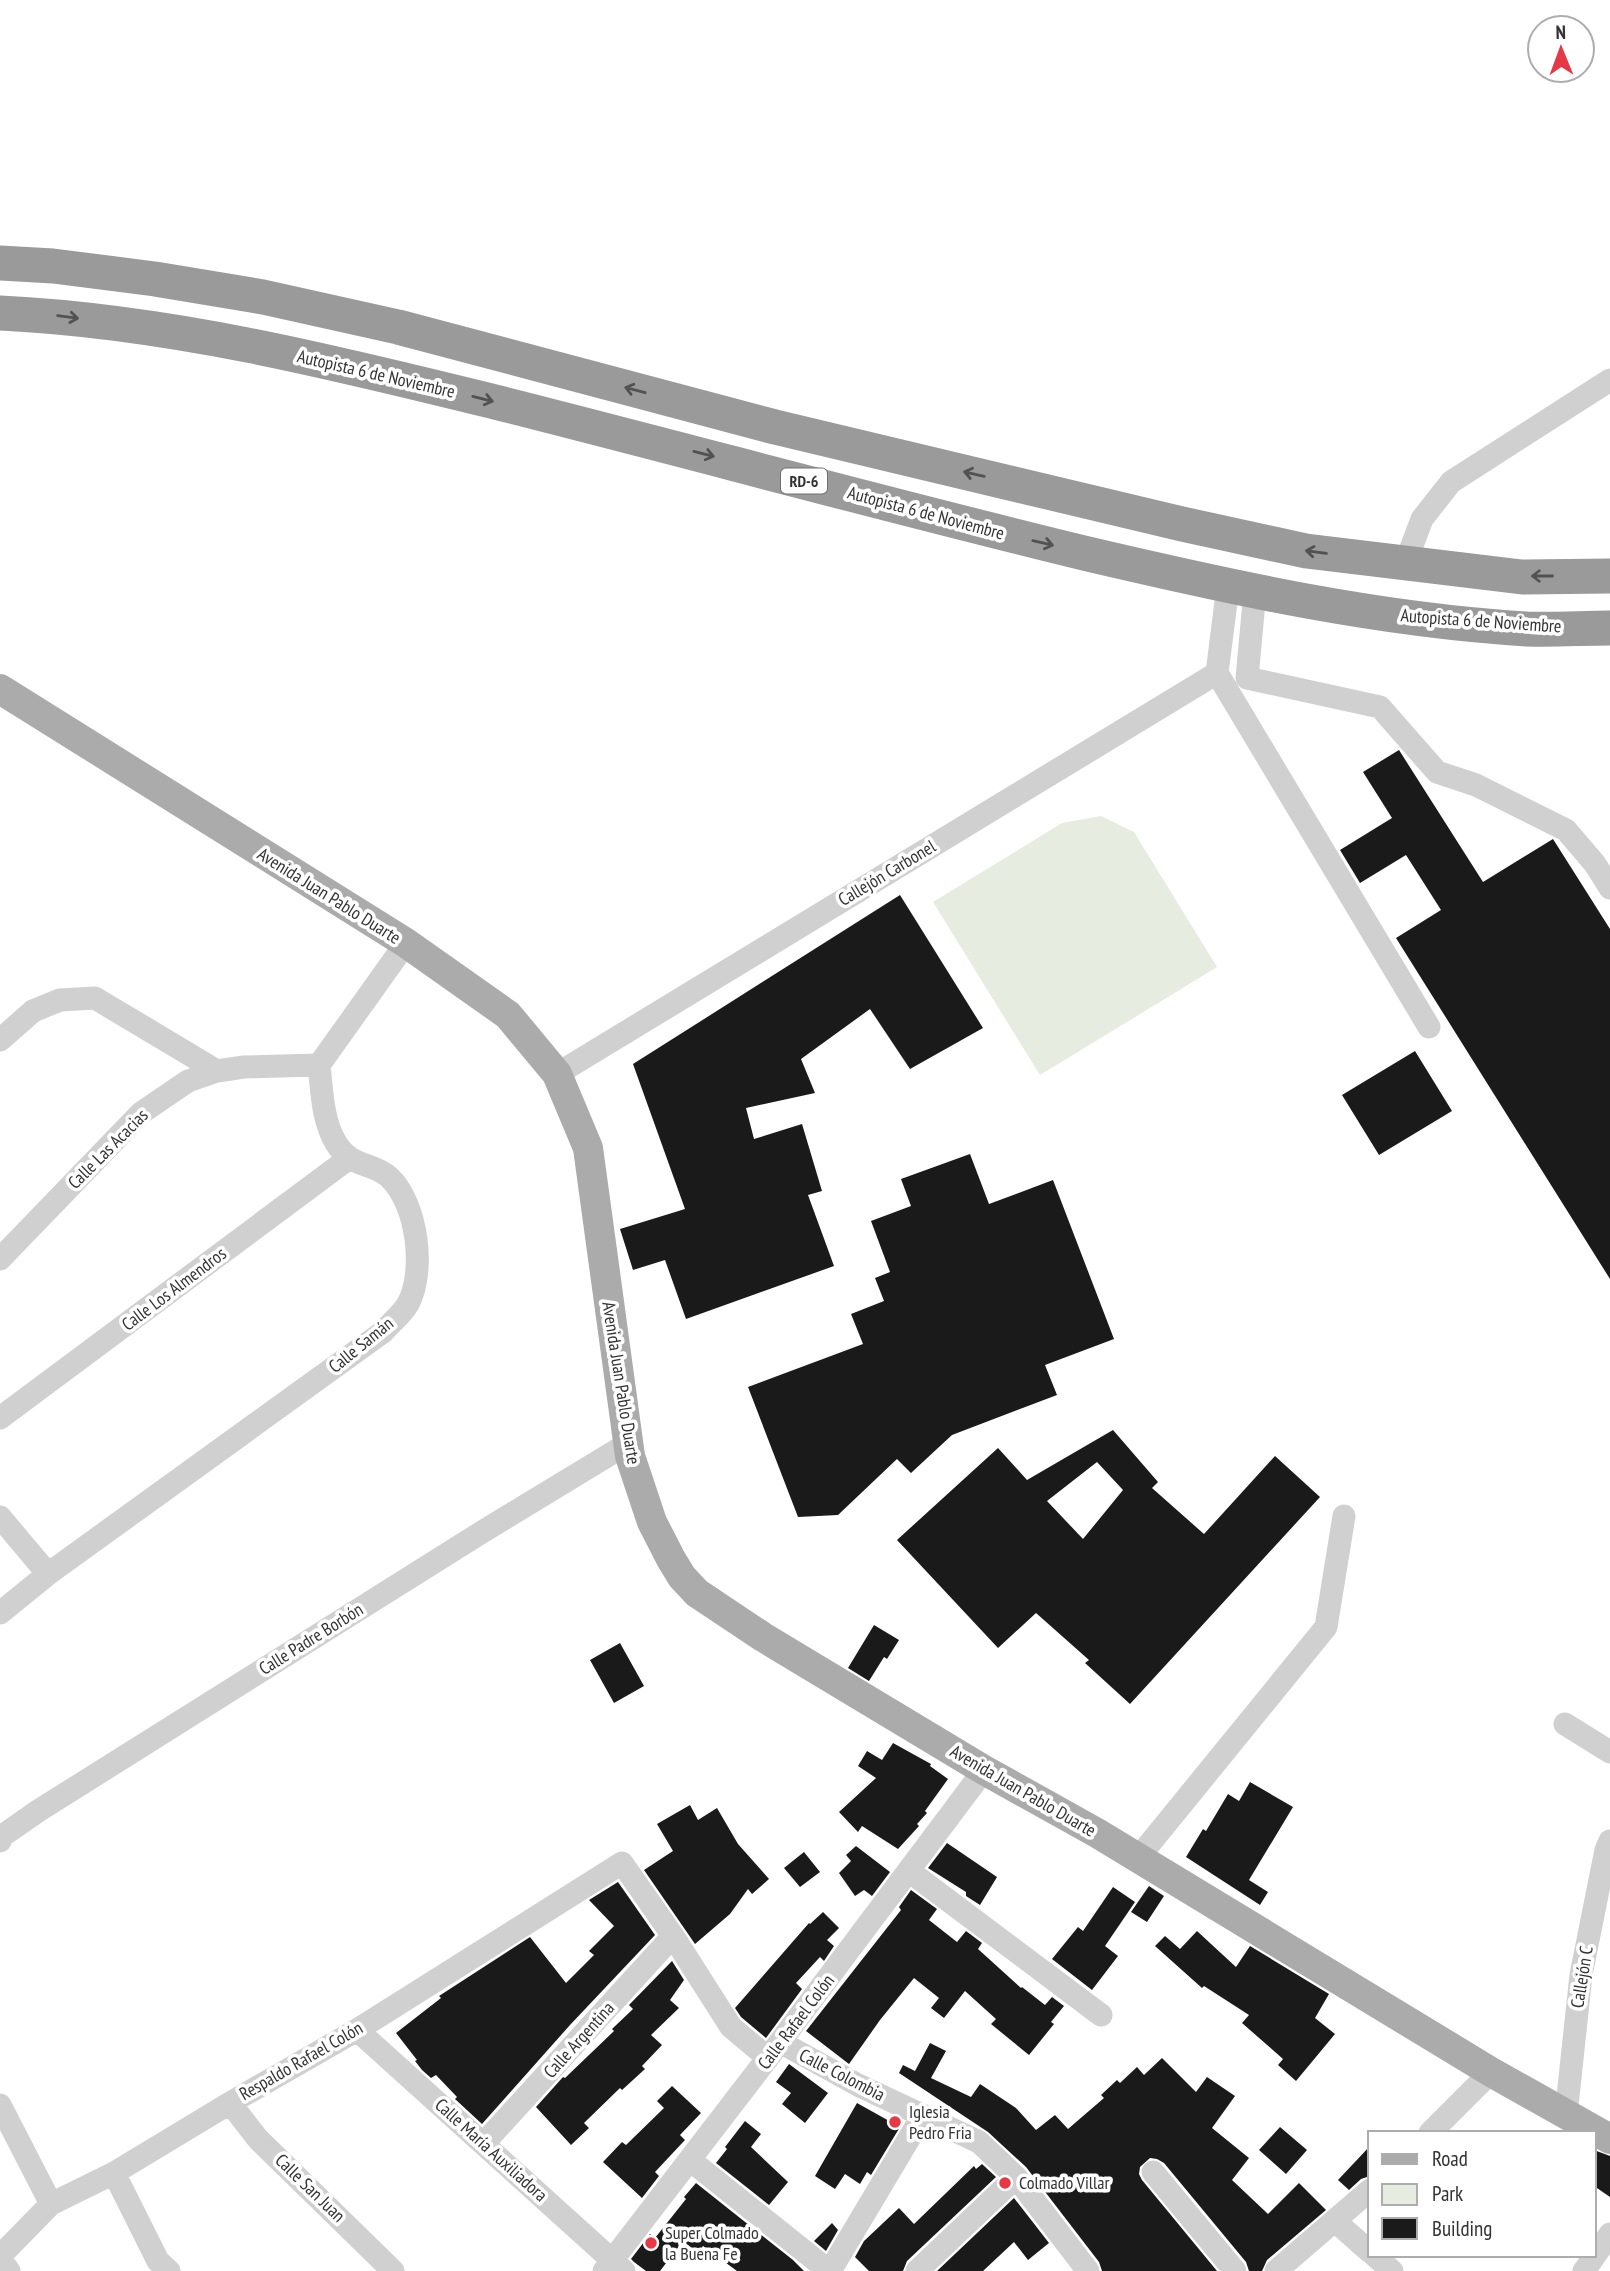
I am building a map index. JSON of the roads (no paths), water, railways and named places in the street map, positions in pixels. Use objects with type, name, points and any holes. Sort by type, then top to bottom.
[{"type":"highway","points":[[0,263],[53,266],[155,279],[263,297],[398,327],[775,427],[1168,521],[1306,551],[1522,577],[1610,576]]},
{"type":"highway","name":"Autopista 6 de Noviembre","points":[[0,313],[106,322],[281,351],[720,458],[1004,534],[1308,603],[1438,621],[1532,629],[1610,628]]},
{"type":"main road","name":"Avenida Juan Pablo Duarte","points":[[0,689],[406,943],[508,1015],[557,1074],[587,1148],[627,1444],[652,1522],[682,1577],[696,1593],[775,1644],[985,1770],[1138,1858],[1491,2072],[1595,2131]]},
{"type":"street","points":[[1405,564],[1422,519],[1451,482],[1610,380]]},
{"type":"street","points":[[1241,589],[1217,673],[1429,1027]]},
{"type":"street","points":[[1241,589],[1247,678],[1380,707],[1437,772],[1476,785],[1566,830],[1610,888]]},
{"type":"street","name":"Callejón Carbonel","points":[[557,1074],[1217,673]]},
{"type":"street","points":[[348,1159],[335,1142],[323,1104],[319,1065],[406,943]]},
{"type":"street","points":[[0,1040],[33,1011],[60,1000],[95,998],[217,1070]]},
{"type":"street","name":"Calle Las Acacias","points":[[0,1259],[141,1113],[188,1081],[217,1070],[319,1065]]},
{"type":"street","name":"Calle Los Almendros","points":[[0,1418],[348,1159]]},
{"type":"street","name":"Calle Samán","points":[[0,1614],[48,1574],[383,1332],[407,1305],[414,1287],[417,1258],[415,1229],[404,1199],[388,1176],[348,1159]]},
{"type":"street","name":"Calle Padre Borbón","points":[[0,1841],[2,1836],[38,1811],[627,1444]]},
{"type":"street","points":[[1138,1858],[1326,1627],[1344,1516]]},
{"type":"street","points":[[0,1517],[48,1574]]},
{"type":"street","points":[[1565,1724],[1610,1752]]},
{"type":"street","name":"Calle Rafael Colón","points":[[614,2267],[690,2160],[985,1770]]},
{"type":"street","name":"Callejón C","points":[[1566,2115],[1581,1975],[1610,1841]]},
{"type":"street","name":"Calle Colombia","points":[[622,1863],[731,2027],[774,2050],[858,2085],[979,2142],[1016,2177],[1088,2271]]},
{"type":"street","name":"Respaldo Rafael Colón","points":[[4,2258],[51,2204],[114,2173],[357,2030],[622,1863]]},
{"type":"street","points":[[909,1871],[1101,2015]]},
{"type":"street","name":"Calle Argentina","points":[[484,2143],[673,1936]]},
{"type":"street","name":"Calle María Auxiliadora","points":[[357,2030],[484,2143],[614,2267]]},
{"type":"street","points":[[1432,2131],[1491,2072]]},
{"type":"street","name":"Calle San Juan","points":[[230,2103],[258,2139],[393,2271]]},
{"type":"street","points":[[0,2105],[51,2204]]},
{"type":"street","points":[[690,2160],[830,2271],[923,2115]]},
{"type":"street","points":[[1153,2172],[1235,2271]]},
{"type":"street","points":[[114,2173],[158,2268]]},
{"type":"street","points":[[917,2271],[1016,2177]]},
{"type":"street","points":[[1276,2271],[1368,2192]]},
{"type":"street","points":[[1335,2221],[1368,2250]]},
{"type":"street","points":[[1596,2254],[1610,2234]]},
{"type":"street","points":[[1376,2257],[1392,2271]]},
{"type":"place","name":"Iglesia Pedro Fria","points":[[895,2122]]},
{"type":"place","name":"Colmado Villar","points":[[1005,2183]]},
{"type":"place","name":"Super Colmado la Buena Fe","points":[[651,2243]]}]
